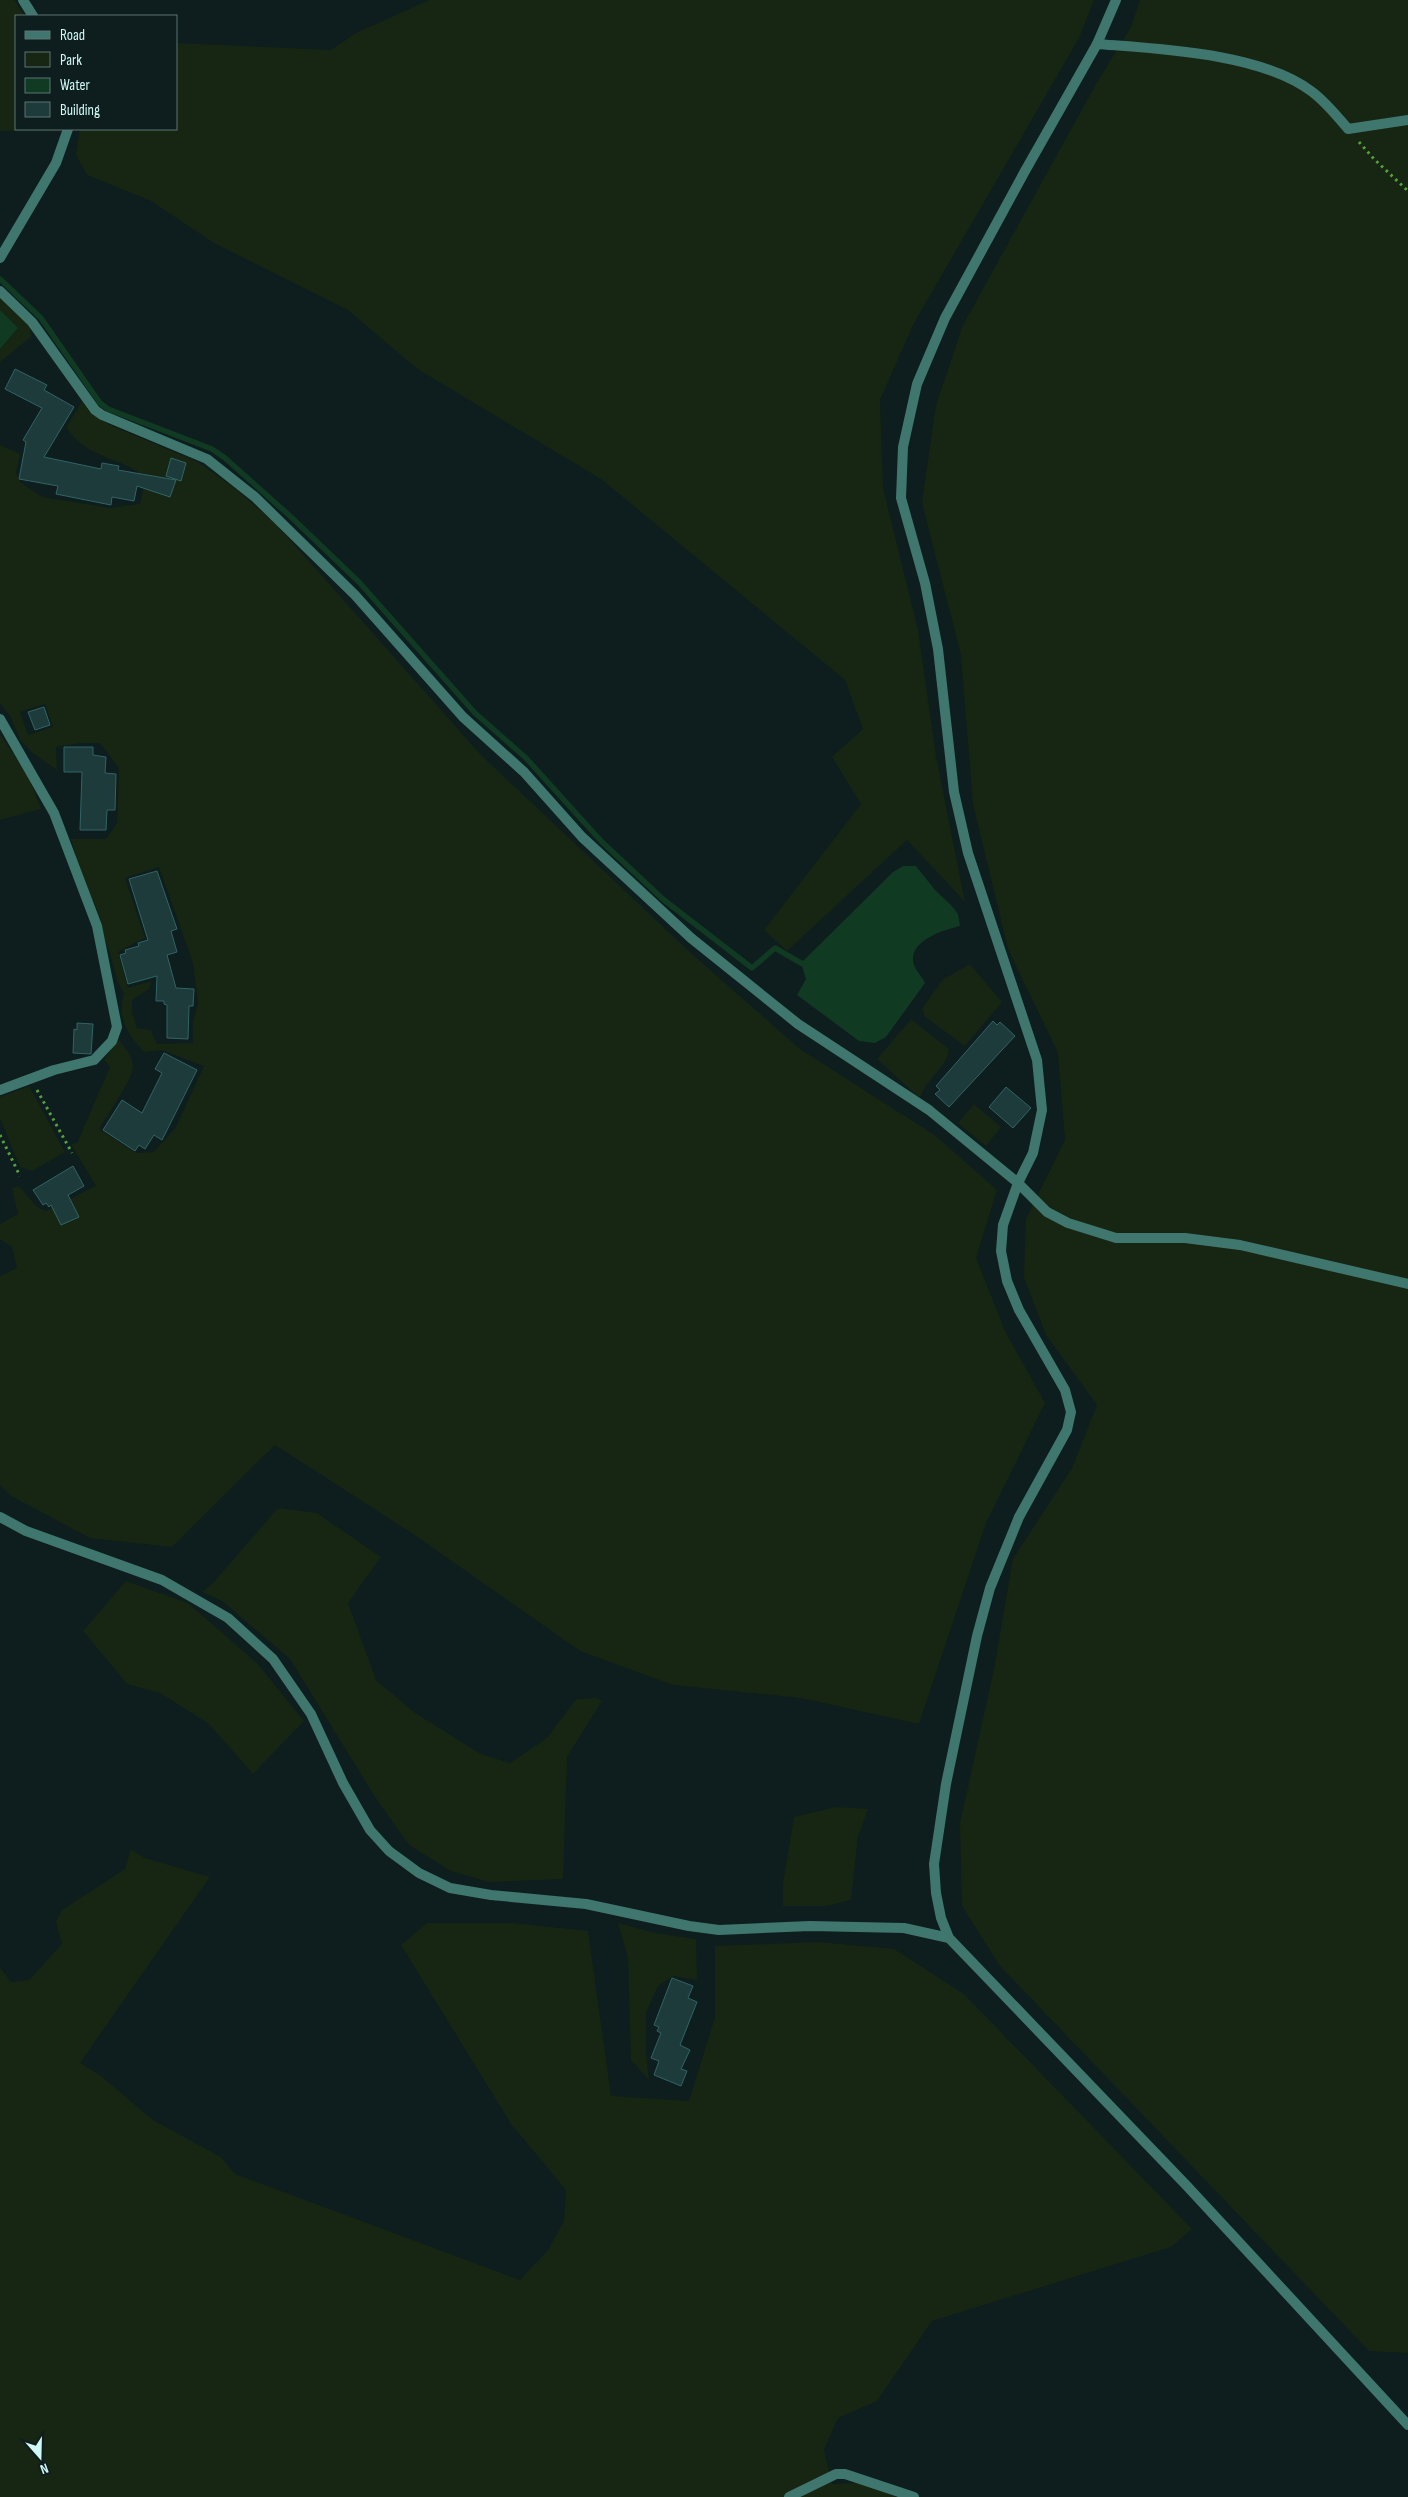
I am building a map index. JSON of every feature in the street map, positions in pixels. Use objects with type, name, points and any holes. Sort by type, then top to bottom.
[{"type":"street","points":[[23,0],[32,15]]},
{"type":"street","points":[[1116,0],[1098,44],[1025,171],[946,318],[917,384],[903,447],[901,498],[925,583],[938,649],[954,792],[968,853],[1037,1060],[1042,1110],[1033,1153],[1018,1183],[1003,1225],[1001,1251],[1008,1281],[1019,1310],[1065,1390],[1071,1412],[1067,1430],[1016,1526],[990,1588],[977,1636],[946,1784],[934,1864],[936,1893],[941,1918],[949,1938],[1187,2186],[1408,2425]]},
{"type":"street","points":[[1098,44],[1185,51],[1268,68],[1311,91],[1348,129],[1408,120]]},
{"type":"street","points":[[0,258],[56,163],[68,130]]},
{"type":"street","points":[[0,291],[32,322],[95,410],[102,415],[207,458],[255,497],[355,595],[463,717],[524,772],[582,837],[691,938],[798,1024],[929,1110],[1018,1183],[1047,1212],[1068,1222],[1116,1238],[1185,1238],[1240,1246],[1408,1284]]},
{"type":"street","points":[[0,719],[54,813],[97,926],[117,1027],[112,1041],[104,1052],[94,1060],[0,1090]]},
{"type":"street","points":[[0,1516],[26,1530],[162,1580],[228,1618],[273,1658],[311,1714],[343,1783],[370,1830],[388,1851],[419,1873],[450,1888],[491,1895],[586,1904],[689,1926],[719,1930],[810,1926],[904,1928],[949,1938]]},
{"type":"street","points":[[789,2497],[836,2474],[846,2474],[914,2497]]},
{"type":"path","points":[[1348,129],[1374,159],[1408,191]]},
{"type":"path","points":[[31,1079],[72,1153]]},
{"type":"path","points":[[0,1135],[20,1176]]},
{"type":"green space","points":[[0,0],[14,0],[24,15],[15,15],[15,130],[60,131],[0,131]]},
{"type":"green space","points":[[429,0],[1094,0],[1079,38],[913,325],[880,400],[883,488],[918,630],[936,756],[965,902],[907,840],[787,951],[764,930],[861,804],[832,757],[863,729],[845,680],[601,479],[416,368],[348,310],[214,243],[151,201],[87,175],[76,155],[80,130],[178,130],[178,43],[331,50],[356,33]]},
{"type":"green space","points":[[1140,0],[1408,0],[1408,2353],[1369,2351],[1000,1966],[962,1906],[960,1823],[994,1669],[1013,1559],[1072,1468],[1097,1405],[1046,1335],[1024,1278],[1026,1219],[1065,1140],[1058,1053],[1008,949],[973,804],[961,655],[922,503],[936,405],[963,325],[1096,84],[1131,27]]},
{"type":"green space","points":[[0,297],[30,326],[31,337],[0,362],[0,349],[18,328],[0,310]]},
{"type":"green space","points":[[82,401],[90,413],[110,425],[198,462],[237,490],[277,525],[481,755],[692,954],[800,1049],[936,1136],[997,1190],[976,1258],[1005,1331],[1045,1403],[986,1523],[919,1724],[801,1698],[673,1685],[580,1651],[413,1534],[275,1445],[172,1547],[90,1538],[11,1496],[0,1485],[0,1276],[17,1268],[12,1247],[0,1239],[0,1224],[18,1214],[12,1188],[19,1186],[37,1207],[46,1211],[96,1186],[71,1144],[77,1143],[110,1067],[104,1060],[118,1039],[130,1055],[133,1063],[132,1073],[99,1129],[136,1153],[154,1152],[176,1127],[204,1066],[162,1050],[144,1052],[133,1039],[125,1025],[121,1011],[124,994],[117,980],[109,949],[101,935],[101,920],[94,902],[85,889],[71,839],[106,839],[117,823],[119,768],[100,743],[81,743],[56,747],[57,770],[34,754],[20,740],[10,716],[0,703],[0,445],[20,454],[16,473],[20,482],[42,497],[111,508],[140,504],[146,478],[139,472],[88,448],[78,441],[66,428]],"holes":[[[45,704],[53,727],[28,735],[20,712]],[[159,867],[193,963],[198,1003],[193,1022],[193,1043],[157,1044],[151,1030],[137,1028],[132,1012],[132,1000],[149,989],[152,981],[128,988],[118,952],[145,938],[125,878]]]},
{"type":"green space","points":[[0,734],[28,776],[41,809],[0,820]]},
{"type":"green space","points":[[970,964],[1002,1002],[965,1046],[925,1017],[922,1009],[942,980]]},
{"type":"green space","points":[[911,1019],[949,1049],[945,1062],[927,1084],[921,1096],[917,1096],[877,1059]]},
{"type":"green space","points":[[29,1086],[65,1152],[32,1171],[20,1167],[0,1118],[0,1097]]},
{"type":"green space","points":[[974,1104],[1001,1127],[986,1146],[958,1123]]},
{"type":"green space","points":[[278,1508],[317,1513],[381,1557],[348,1603],[376,1680],[415,1713],[481,1754],[510,1763],[547,1738],[576,1699],[597,1698],[602,1701],[567,1757],[563,1879],[489,1882],[451,1871],[409,1845],[375,1797],[290,1659],[222,1601],[202,1592],[212,1584]]},
{"type":"green space","points":[[126,1581],[188,1603],[257,1663],[304,1721],[253,1774],[209,1724],[160,1693],[127,1684],[83,1631]]},
{"type":"green space","points":[[836,1807],[868,1809],[858,1837],[851,1900],[827,1906],[783,1906],[783,1883],[794,1817]]},
{"type":"green space","points":[[131,1849],[145,1858],[210,1877],[80,2063],[100,2075],[153,2120],[221,2157],[235,2174],[520,2280],[548,2250],[564,2221],[566,2190],[511,2124],[401,1945],[427,1923],[512,1923],[588,1931],[611,2096],[689,2101],[715,2017],[715,1946],[818,1942],[894,1949],[964,1994],[1192,2229],[1171,2247],[932,2321],[877,2401],[838,2418],[824,2450],[832,2484],[860,2483],[897,2497],[0,2497],[0,1967],[11,1982],[29,1980],[62,1944],[56,1922],[62,1910],[125,1869]]},
{"type":"green space","points":[[618,1923],[655,1933],[696,1939],[697,1980],[674,1976],[658,1986],[646,2013],[646,2055],[649,2080],[631,2060],[628,1958]]},
{"type":"water","points":[[0,310],[18,328],[0,349]]},
{"type":"water","points":[[903,866],[916,866],[958,914],[960,926],[931,936],[915,951],[913,962],[925,983],[886,1037],[875,1043],[859,1041],[797,995],[806,979],[801,963],[893,872]]},
{"type":"building","points":[[15,369],[47,385],[44,390],[74,407],[44,457],[101,469],[102,463],[119,466],[118,470],[176,480],[170,497],[137,486],[134,501],[112,497],[111,505],[56,494],[58,486],[19,479],[26,442],[23,440],[42,408],[5,389]]},
{"type":"building","points":[[171,458],[186,463],[181,481],[166,476]]},
{"type":"building","points":[[44,707],[50,725],[35,730],[28,712]]},
{"type":"building","points":[[64,747],[93,747],[93,755],[106,757],[105,773],[116,774],[115,810],[107,810],[106,830],[80,830],[82,772],[64,772]]},
{"type":"building","points":[[157,871],[177,929],[171,931],[177,952],[167,955],[176,988],[194,989],[193,1006],[189,1006],[188,1039],[167,1038],[167,1005],[164,1004],[164,1001],[156,1001],[157,976],[128,984],[120,955],[126,953],[125,950],[139,946],[138,943],[148,940],[129,879]]},
{"type":"building","points":[[993,1021],[997,1025],[1000,1022],[1015,1036],[949,1107],[935,1094],[940,1090],[936,1086]]},
{"type":"building","points":[[77,1023],[93,1024],[91,1054],[73,1053],[74,1029],[77,1030]]},
{"type":"building","points":[[164,1053],[197,1070],[162,1140],[154,1135],[145,1149],[139,1145],[135,1151],[103,1130],[122,1100],[142,1113],[162,1073],[155,1069]]},
{"type":"building","points":[[1006,1087],[1031,1108],[1013,1128],[989,1107]]},
{"type":"building","points":[[73,1166],[84,1186],[68,1195],[79,1217],[61,1225],[51,1205],[49,1207],[46,1203],[43,1205],[33,1190]]},
{"type":"building","points":[[672,1978],[693,1986],[688,1998],[697,2002],[680,2045],[690,2050],[681,2069],[687,2071],[681,2086],[654,2075],[659,2061],[651,2058],[661,2033],[657,2031],[659,2027],[654,2025]]},
{"type":"waterway","points":[[0,279],[41,318],[100,403],[108,409],[212,449],[225,458],[290,516],[359,582],[475,713],[526,758],[602,842],[664,900],[752,968],[775,948],[801,963]]}]
